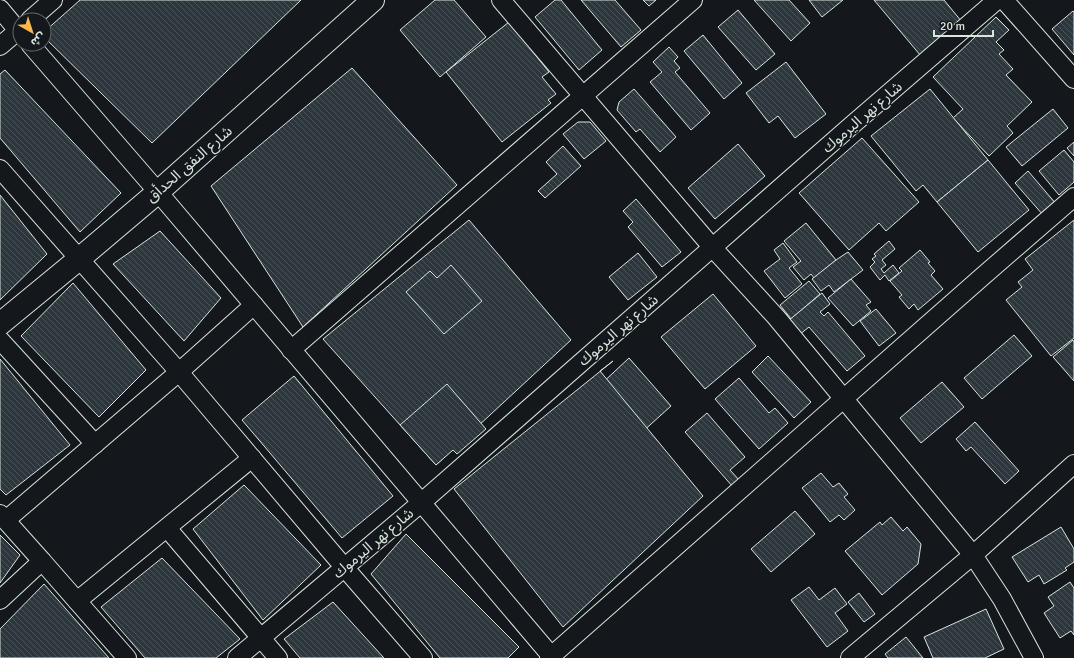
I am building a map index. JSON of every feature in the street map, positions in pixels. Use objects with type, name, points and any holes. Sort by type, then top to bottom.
[{"type":"main road","name":"شارع النفق الحدأق","points":[[0,324],[158,192],[373,0]]},
{"type":"street","points":[[40,12],[53,0]]},
{"type":"street","points":[[501,0],[712,247],[776,317],[973,555],[1002,599],[1034,658]]},
{"type":"street","points":[[291,350],[693,0]]},
{"type":"street","name":"شارع نهر اليرموك","points":[[237,658],[422,502],[712,247],[997,0]]},
{"type":"street","points":[[1004,0],[1074,79]]},
{"type":"street","points":[[0,10],[12,20]]},
{"type":"street","points":[[0,46],[12,36]]},
{"type":"street","points":[[37,52],[422,502],[551,657],[1074,197]]},
{"type":"street","points":[[0,169],[179,372],[422,658]]},
{"type":"street","points":[[127,658],[3,517],[95,444],[254,305]]},
{"type":"street","points":[[0,340],[95,444]]},
{"type":"street","points":[[77,601],[252,458]]},
{"type":"street","points":[[850,658],[973,555],[1074,464]]},
{"type":"street","points":[[167,528],[278,658]]},
{"type":"street","points":[[0,600],[42,561]]},
{"type":"building","points":[[80,0],[301,0],[152,143],[52,45],[52,25]]},
{"type":"building","points":[[435,0],[454,0],[486,37],[440,77],[400,30]]},
{"type":"building","points":[[555,0],[561,0],[602,50],[579,70],[535,17]]},
{"type":"building","points":[[581,0],[615,0],[641,30],[621,47]]},
{"type":"building","points":[[643,0],[656,0],[649,6]]},
{"type":"building","points":[[754,0],[789,0],[810,23],[791,41]]},
{"type":"building","points":[[809,0],[843,0],[822,17]]},
{"type":"building","points":[[874,0],[944,0],[962,22],[921,56]]},
{"type":"building","points":[[738,10],[775,54],[756,70],[718,27]]},
{"type":"building","points":[[1073,11],[1074,12],[1074,55],[1052,29]]},
{"type":"building","points":[[996,17],[1009,30],[996,42],[1004,50],[999,54],[1013,69],[1006,75],[1032,102],[1007,126],[1013,133],[989,156],[953,118],[963,109],[933,77]]},
{"type":"building","points":[[509,22],[549,72],[542,77],[556,94],[548,100],[551,103],[502,142],[446,72]]},
{"type":"building","points":[[703,35],[742,83],[724,99],[684,51]]},
{"type":"building","points":[[669,47],[678,57],[674,61],[680,68],[675,72],[710,113],[691,130],[650,82],[662,72],[653,62]]},
{"type":"building","points":[[786,62],[826,114],[795,138],[778,116],[769,123],[746,93]]},
{"type":"building","points":[[352,68],[457,185],[303,327],[211,186]]},
{"type":"building","points":[[5,70],[121,193],[80,232],[0,138],[0,74]]},
{"type":"building","points":[[634,89],[676,137],[660,152],[640,129],[636,132],[617,110],[619,102]]},
{"type":"building","points":[[930,89],[988,160],[937,202],[923,185],[916,191],[871,136]]},
{"type":"building","points":[[1053,109],[1068,128],[1022,166],[1006,147]]},
{"type":"building","points":[[578,122],[590,122],[606,141],[584,159],[563,134]]},
{"type":"building","points":[[862,138],[919,202],[886,231],[879,223],[849,250],[799,193]]},
{"type":"building","points":[[1074,142],[1074,156],[1067,148]]},
{"type":"building","points":[[738,144],[765,176],[715,219],[688,188]]},
{"type":"building","points":[[563,146],[581,166],[545,198],[538,191],[557,174],[546,162]]},
{"type":"building","points":[[1064,150],[1074,162],[1074,182],[1059,195],[1039,171]]},
{"type":"building","points":[[988,160],[1029,210],[978,252],[937,202]]},
{"type":"building","points":[[1028,171],[1057,205],[1044,216],[1015,183]]},
{"type":"building","points":[[0,195],[47,254],[0,300]]},
{"type":"building","points":[[636,199],[681,252],[662,267],[628,227],[633,222],[623,211]]},
{"type":"building","points":[[469,220],[571,340],[436,465],[323,339]]},
{"type":"building","points":[[1074,220],[1074,338],[1051,356],[1006,300],[1022,287],[1018,282],[1033,270],[1025,259]]},
{"type":"building","points":[[806,223],[836,260],[814,278],[811,274],[804,280],[793,267],[801,261],[784,241]]},
{"type":"building","points":[[160,231],[221,298],[184,341],[113,264]]},
{"type":"building","points":[[889,241],[895,249],[882,260],[886,265],[881,269],[884,273],[893,265],[899,273],[889,281],[885,275],[880,280],[870,267],[875,262],[872,259],[876,256],[874,254]]},
{"type":"building","points":[[783,243],[797,262],[789,268],[802,284],[785,298],[764,271],[780,259],[774,250]]},
{"type":"building","points":[[920,250],[935,271],[931,275],[943,289],[918,310],[914,304],[909,309],[899,297],[902,295],[890,281],[902,271],[899,268]]},
{"type":"building","points":[[848,252],[863,270],[834,292],[829,285],[821,291],[812,279]]},
{"type":"building","points":[[638,253],[657,277],[628,300],[609,277]]},
{"type":"building","points":[[451,265],[482,301],[444,334],[406,292],[430,271],[437,278]]},
{"type":"building","points":[[851,279],[871,302],[866,305],[871,311],[853,326],[828,298]]},
{"type":"building","points":[[809,281],[820,294],[791,319],[780,305]]},
{"type":"building","points":[[73,283],[146,370],[99,417],[21,336]]},
{"type":"building","points":[[822,293],[830,304],[820,312],[824,316],[828,312],[865,356],[847,371],[809,327],[799,335],[788,321]]},
{"type":"building","points":[[713,294],[756,346],[705,389],[661,337]]},
{"type":"building","points":[[876,309],[896,333],[879,346],[860,321]]},
{"type":"building","points":[[1014,335],[1032,356],[982,399],[964,378]]},
{"type":"building","points":[[1073,340],[1074,342],[1074,381],[1053,357]]},
{"type":"building","points":[[768,356],[811,402],[794,418],[752,372]]},
{"type":"building","points":[[629,358],[671,406],[640,434],[598,387]]},
{"type":"building","points":[[0,359],[70,445],[6,495],[0,489]]},
{"type":"building","points":[[600,371],[703,496],[563,627],[454,489]]},
{"type":"building","points":[[294,376],[393,496],[342,538],[242,420]]},
{"type":"building","points":[[739,378],[769,413],[775,408],[788,423],[759,449],[715,399]]},
{"type":"building","points":[[942,382],[964,407],[921,443],[900,418]]},
{"type":"building","points":[[447,384],[486,429],[457,454],[453,450],[436,465],[400,425]]},
{"type":"building","points":[[707,413],[745,457],[730,470],[740,481],[733,487],[685,432]]},
{"type":"building","points":[[975,422],[1019,471],[1005,484],[971,447],[966,451],[956,439]]},
{"type":"building","points":[[821,473],[833,487],[839,483],[848,494],[844,497],[855,510],[844,520],[839,515],[830,522],[802,488]]},
{"type":"building","points":[[244,485],[321,565],[263,620],[193,529]]},
{"type":"building","points":[[795,511],[815,534],[771,572],[751,549]]},
{"type":"building","points":[[891,517],[903,531],[907,527],[921,544],[918,564],[882,595],[845,551],[880,522],[882,525]]},
{"type":"building","points":[[1061,527],[1074,549],[1074,562],[1065,568],[1067,570],[1044,584],[1039,575],[1028,582],[1012,557]]},
{"type":"building","points":[[406,534],[519,647],[508,658],[440,658],[371,574]]},
{"type":"building","points":[[0,535],[20,555],[0,583]]},
{"type":"building","points":[[162,558],[240,639],[216,658],[145,658],[101,607]]},
{"type":"building","points":[[1070,582],[1074,588],[1074,635],[1071,631],[1060,638],[1044,613],[1054,606],[1048,597]]},
{"type":"building","points":[[44,584],[109,658],[0,658],[0,629]]},
{"type":"building","points":[[809,587],[819,600],[835,588],[847,604],[835,613],[848,631],[827,647],[791,600]]},
{"type":"building","points":[[859,593],[875,614],[864,622],[848,602]]},
{"type":"building","points":[[333,602],[384,658],[300,658],[284,639]]},
{"type":"building","points":[[986,609],[1004,649],[985,658],[933,658],[924,637]]},
{"type":"building","points":[[906,637],[923,658],[888,658],[885,654]]}]
